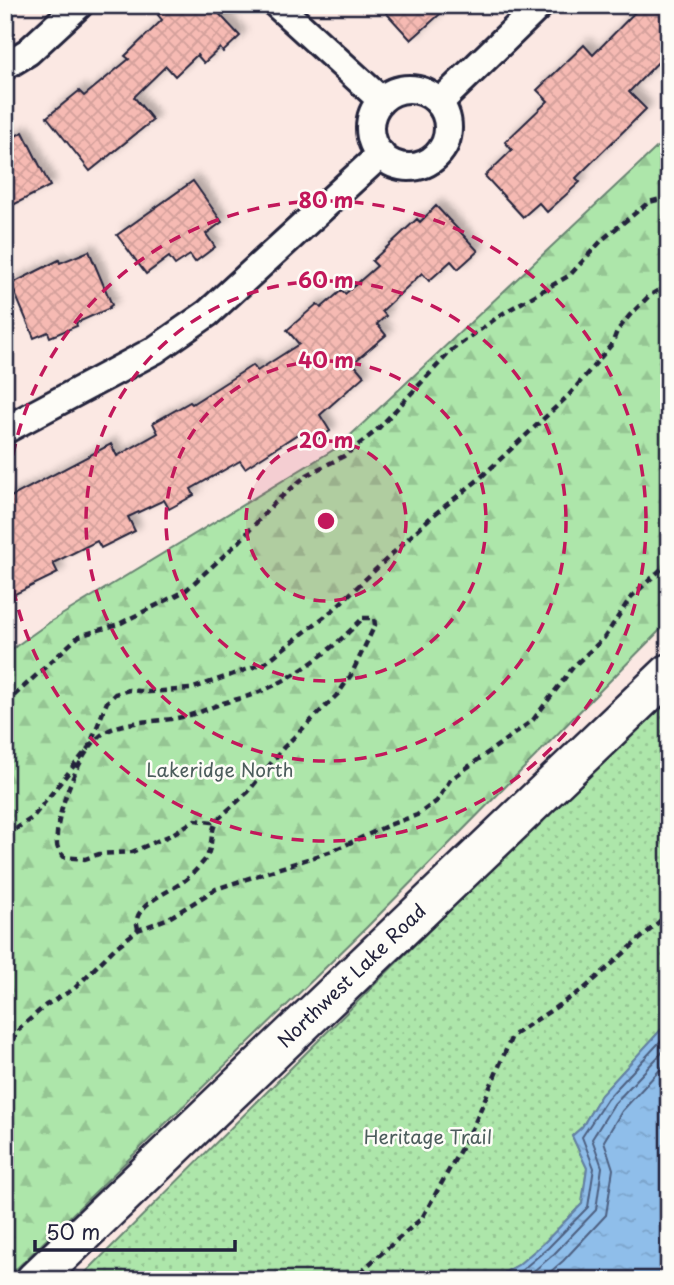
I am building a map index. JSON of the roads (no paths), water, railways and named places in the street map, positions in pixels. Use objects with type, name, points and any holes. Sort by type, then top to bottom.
[{"type":"main road","name":"Northwest Lake Road","points":[[35,1280],[669,673]]},
{"type":"street","points":[[5,66],[28,52],[79,5]]},
{"type":"street","points":[[276,5],[382,100]]},
{"type":"street","points":[[439,103],[540,5]]},
{"type":"street","points":[[407,89],[428,94],[439,103],[446,116],[448,131],[443,145],[434,157],[422,164],[407,167],[392,163],[380,154],[372,142],[370,127],[373,112],[382,100],[393,92],[407,89]]},
{"type":"street","points":[[5,430],[155,350],[208,313],[380,154]]},
{"type":"water","points":[[669,1021],[669,1280],[491,1280],[518,1265],[582,1204],[587,1168],[572,1136],[582,1127],[601,1095]]},
{"type":"park label","name":"Lakeridge North","points":[[220,769]]},
{"type":"park label","name":"Heritage Trail","points":[[428,1136]]}]
